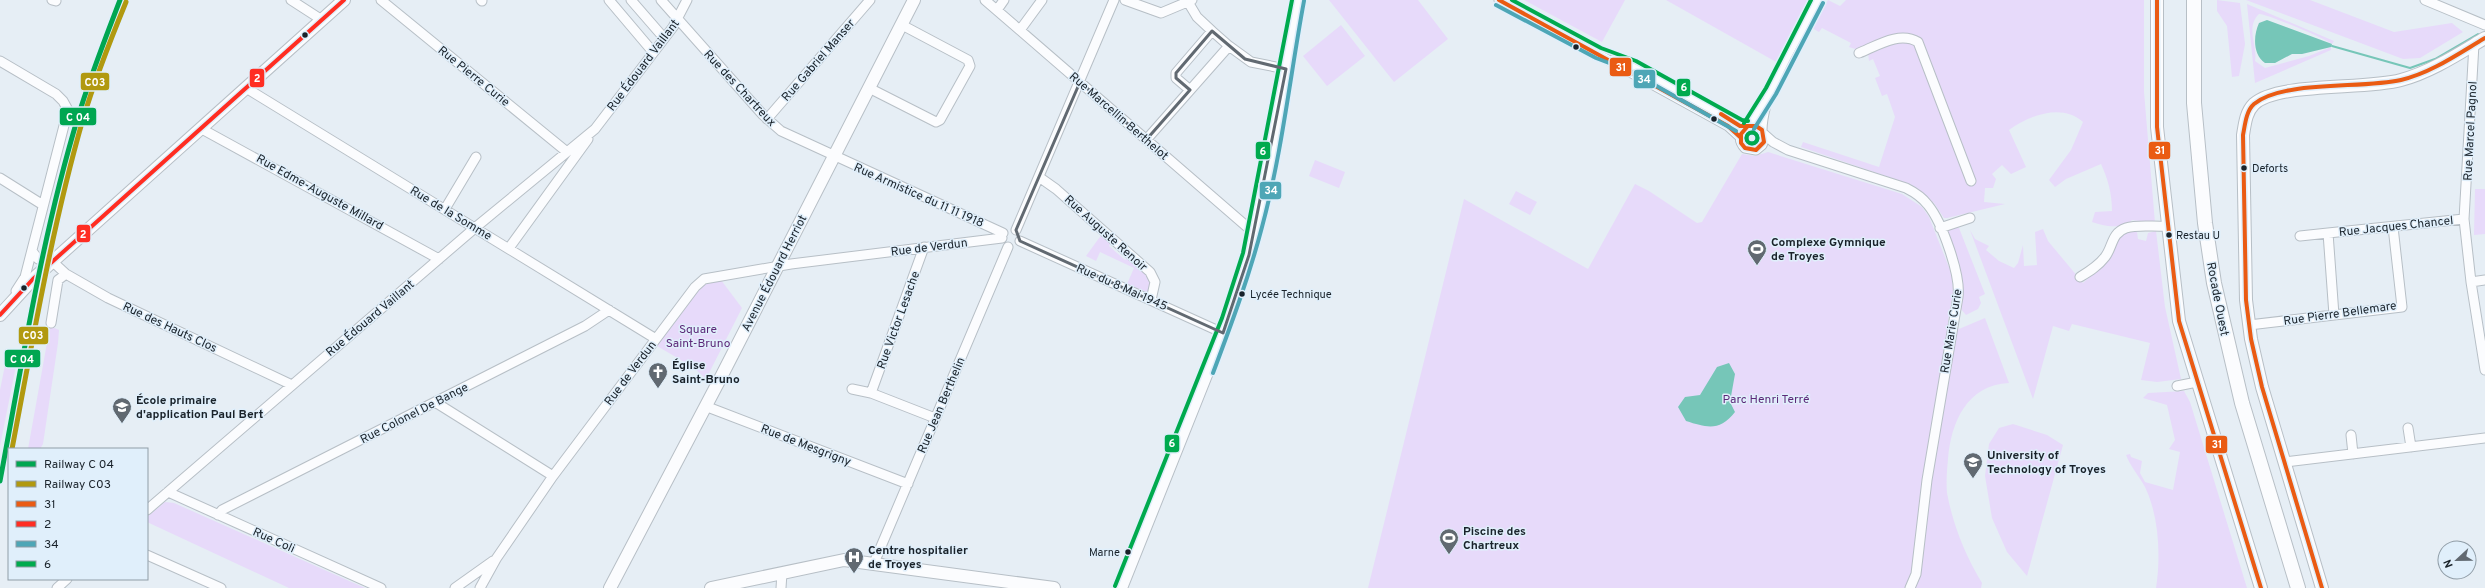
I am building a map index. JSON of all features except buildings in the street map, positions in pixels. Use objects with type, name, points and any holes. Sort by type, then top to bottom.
[{"type":"main road","name":"Rocade Ouest","points":[[2194,0],[2194,103],[2204,223],[2214,283],[2242,402],[2298,588]]},
{"type":"street","points":[[291,0],[322,20]]},
{"type":"street","points":[[51,323],[58,280],[56,269],[66,250],[344,0]]},
{"type":"street","name":"Rue Pierre Curie","points":[[381,0],[567,152]]},
{"type":"street","points":[[609,0],[653,52]]},
{"type":"street","points":[[631,0],[664,38]]},
{"type":"street","name":"Rue des Chartreux","points":[[661,0],[767,119],[781,131],[835,156]]},
{"type":"street","name":"Rue Édouard Vaillant","points":[[509,248],[595,129],[678,19],[687,0]]},
{"type":"street","name":"Rue Gabriel Manser","points":[[767,119],[870,0]]},
{"type":"street","name":"Avenue Édouard Herriot","points":[[610,588],[835,156],[914,0]]},
{"type":"street","name":"Rue Marcellin Berthelot","points":[[985,0],[1253,232]]},
{"type":"street","points":[[997,10],[1004,0]]},
{"type":"street","points":[[1020,30],[1042,0]]},
{"type":"street","points":[[1016,230],[1114,0]]},
{"type":"street","points":[[1125,0],[1153,12],[1161,13],[1190,1],[1197,17],[1229,46],[1251,62],[1286,69]]},
{"type":"street","points":[[1121,588],[1223,333],[1249,255],[1262,195],[1298,0]]},
{"type":"street","points":[[1499,0],[1599,53],[1728,126],[1740,137],[1742,145],[1748,150],[1760,148],[1764,142],[1763,112],[1771,91]]},
{"type":"street","points":[[1740,137],[1771,91],[1818,0]]},
{"type":"street","points":[[2157,0],[2157,128],[2179,321],[2261,588]]},
{"type":"street","points":[[2425,0],[2485,25]]},
{"type":"street","points":[[869,88],[936,122],[940,120],[970,66],[968,60],[902,25]]},
{"type":"street","points":[[1190,90],[1176,78],[1176,73],[1212,31]]},
{"type":"street","points":[[1859,53],[1897,38],[1910,37],[1918,42],[1971,181]]},
{"type":"street","points":[[2322,588],[2262,387],[2249,325],[2243,135],[2250,109],[2259,100],[2277,93],[2372,86],[2401,80],[2444,62],[2480,41]]},
{"type":"street","name":"Rue Marcel Pagnol","points":[[2480,41],[2464,219],[2471,282],[2485,370]]},
{"type":"street","points":[[1146,140],[1229,46]]},
{"type":"street","points":[[1599,53],[1625,63],[1740,126],[1756,126],[1763,132]]},
{"type":"street","points":[[0,61],[56,94],[63,101],[68,110],[66,123],[43,205],[32,258],[19,290],[18,297],[0,315]]},
{"type":"street","name":"Rue de la Somme","points":[[246,88],[476,227],[656,339]]},
{"type":"street","name":"Rue Edme-Auguste Millard","points":[[200,128],[439,259]]},
{"type":"street","name":"Rue Édouard Vaillant","points":[[148,509],[476,227],[595,129]]},
{"type":"street","name":"Rue Marie Curie","points":[[1763,132],[1772,142],[1788,150],[1913,192],[1928,204],[1940,228],[1958,275],[1959,289],[1927,480],[1916,574],[1910,588]]},
{"type":"street","name":"Rue Marie Curie","points":[[1760,148],[1788,150]]},
{"type":"street","name":"Rue Armistice du 11 11 1918","points":[[835,156],[1003,236]]},
{"type":"street","points":[[445,209],[476,157]]},
{"type":"street","name":"Rue Auguste Renoir","points":[[1039,177],[1056,189],[1150,272],[1155,282],[1151,300]]},
{"type":"street","points":[[0,178],[43,205]]},
{"type":"street","points":[[1940,228],[1970,218]]},
{"type":"street","name":"Rue Jacques Chancel","points":[[2300,236],[2464,219]]},
{"type":"street","points":[[2080,276],[2093,269],[2106,256],[2114,237],[2118,232],[2126,228],[2167,226]]},
{"type":"street","name":"Rue Pierre Bellemare","points":[[2249,325],[2402,307],[2393,227]]},
{"type":"street","points":[[1008,230],[1016,230],[1020,236],[1020,241],[1017,246],[1008,247],[1003,236],[1008,230]]},
{"type":"street","name":"Rue Jacques Chancel","points":[[2328,233],[2334,315]]},
{"type":"street","name":"Rue de Verdun","points":[[480,588],[496,559],[553,476],[695,287],[704,279],[710,276],[924,248],[1003,236]]},
{"type":"street","name":"Rue du 8 Mai 1945","points":[[1020,241],[1223,333]]},
{"type":"street","name":"Rue Jean Berthelin","points":[[874,563],[1008,247]]},
{"type":"street","name":"Rue Victor Lesache","points":[[871,393],[924,248]]},
{"type":"street","name":"Rue des Hauts Clos","points":[[32,258],[56,269],[108,298],[292,385]]},
{"type":"street","points":[[0,303],[32,279],[56,269]]},
{"type":"street","points":[[2471,282],[2485,280]]},
{"type":"street","name":"Rue Colonel De Bange","points":[[218,515],[222,510],[585,326],[609,310]]},
{"type":"street","points":[[2177,386],[2197,382]]},
{"type":"street","points":[[852,389],[871,393],[935,418]]},
{"type":"street","points":[[435,402],[553,476]]},
{"type":"street","name":"Rue de Mesgrigny","points":[[705,406],[908,484]]},
{"type":"street","points":[[2408,428],[2411,447]]},
{"type":"street","points":[[2351,435],[2353,454]]},
{"type":"street","points":[[2285,462],[2485,438]]},
{"type":"street","name":"Rue Coli","points":[[168,492],[381,588]]},
{"type":"street","points":[[148,555],[222,588]]},
{"type":"street","name":"Rue de Verdun","points":[[458,587],[496,559]]},
{"type":"street","points":[[711,588],[844,560],[1054,588]]},
{"type":"street","points":[[781,588],[782,573]]},
{"type":"street","points":[[57,588],[66,580]]},
{"type":"street","name":"Rue de Verdun","points":[[458,587],[470,588]]},
{"type":"highlighted area","points":[[1212,31],[1245,59],[1286,69],[1249,255],[1223,333],[1020,241],[1016,230],[1080,82],[1146,140],[1190,90],[1176,78],[1176,73]]},
{"type":"green space","points":[[1329,0],[1418,0],[1448,39],[1394,82]]},
{"type":"green space","points":[[1524,0],[1625,0],[1602,42]]},
{"type":"green space","points":[[1666,0],[1810,0],[1778,63]]},
{"type":"green space","points":[[1828,0],[1840,6],[1846,0],[2144,0],[2144,92],[2155,223],[2132,220],[2124,225],[2113,226],[2092,222],[2095,212],[2112,211],[2109,187],[2101,164],[2066,179],[2055,187],[2049,180],[2071,150],[2083,122],[2075,116],[2066,113],[2046,113],[2026,120],[2009,130],[2026,167],[2011,174],[2002,165],[1992,174],[1996,179],[1993,188],[1985,188],[1984,202],[2005,204],[1947,218],[1944,218],[1934,203],[1912,185],[1801,147],[1803,142],[1879,167],[1895,117],[1887,94],[1882,96],[1875,78],[1880,76],[1873,59],[1869,61],[1868,53],[1849,47],[1851,43],[1822,28],[1819,32],[1812,28]]},
{"type":"green space","points":[[2217,0],[2240,3],[2245,44],[2239,76],[2232,77],[2227,26],[2217,11]]},
{"type":"green space","points":[[2246,0],[2310,0],[2394,32],[2452,23],[2463,32],[2420,58],[2403,59]]},
{"type":"green space","points":[[2247,4],[2334,41],[2332,44],[2296,27],[2259,14],[2255,19],[2252,31],[2255,61],[2265,68],[2309,56],[2331,47],[2331,50],[2255,83]]},
{"type":"green space","points":[[1341,25],[1365,56],[1327,86],[1303,56]]},
{"type":"green space","name":"Parc Henri Terré","points":[[1768,152],[1902,194],[1922,207],[1929,217],[1952,275],[1953,292],[1948,321],[1959,329],[1985,318],[2009,383],[1994,385],[1982,391],[1972,398],[1964,408],[1953,432],[1948,459],[1947,480],[1947,493],[1956,528],[1970,562],[1982,583],[1981,588],[1368,588],[1464,199],[1588,269],[1635,184],[1649,191],[1697,223],[1702,222],[1742,154],[1755,156]]},
{"type":"green space","points":[[1315,160],[1345,172],[1339,188],[1309,176]]},
{"type":"green space","points":[[2475,189],[2485,189],[2485,234],[2474,235]]},
{"type":"green space","points":[[1516,191],[1537,202],[1530,215],[1509,204]]},
{"type":"green space","points":[[1955,227],[1959,228],[1985,294],[1979,297],[1981,303],[1978,309],[1966,315],[1960,308],[1962,278],[1947,234],[1948,229]]},
{"type":"green space","points":[[2043,229],[2048,241],[2083,283],[2095,272],[2123,233],[2133,231],[2137,232],[2138,239],[2146,241],[2148,233],[2156,231],[2165,307],[2181,379],[2157,382],[2141,380],[2150,343],[2072,324],[2069,331],[2053,326],[2033,399],[1970,230],[1975,239],[1989,246],[1986,250],[1999,261],[2014,268],[2018,263],[2023,245],[2024,266],[2037,265],[2035,232]]},
{"type":"green space","points":[[1102,234],[1111,242],[1109,246],[1125,260],[1128,256],[1141,267],[1152,282],[1149,293],[1127,284],[1134,268],[1100,252],[1096,261],[1086,256]]},
{"type":"green space","name":"Square Saint-Bruno","points":[[721,280],[742,308],[706,379],[693,367],[657,346],[703,285]]},
{"type":"green space","points":[[50,326],[59,330],[43,444],[41,448],[28,448]]},
{"type":"green space","points":[[5,365],[16,366],[0,446],[0,390]]},
{"type":"green space","points":[[2184,391],[2190,402],[2247,588],[2156,588],[2158,576],[2158,536],[2156,523],[2150,498],[2126,455],[2130,454],[2131,457],[2142,461],[2140,473],[2145,482],[2173,490],[2180,452],[2169,449],[2175,440],[2167,405],[2143,398],[2148,393]]},
{"type":"green space","points":[[2013,424],[2047,435],[2063,445],[2027,576],[2007,552],[1992,518],[1985,476],[1989,444],[1999,428]]},
{"type":"green space","points":[[165,502],[174,503],[365,588],[289,588],[148,522],[148,516]]},
{"type":"shaded area","points":[[2267,20],[2332,44],[2331,47],[2302,54],[2292,54],[2275,63],[2265,63],[2258,55],[2255,39],[2259,23]]},
{"type":"shaded area","points":[[1729,363],[1735,374],[1730,402],[1735,412],[1719,425],[1707,426],[1686,421],[1678,407],[1685,397],[1700,395],[1717,367]]},
{"type":"waterway","points":[[2332,46],[2410,68],[2435,59],[2478,34]]},
{"type":"transit line","points":[[0,481],[34,298],[65,162],[83,102],[120,0]]},
{"type":"transit line","name":"2","points":[[0,315],[33,279],[344,0]]},
{"type":"transit line","name":"6","points":[[1115,586],[1222,318],[1243,253],[1292,0]]},
{"type":"transit line","name":"31","points":[[1499,0],[1728,126],[1740,137]]},
{"type":"transit line","name":"6","points":[[1512,0],[1601,48],[1636,61],[1742,120],[1748,121]]},
{"type":"transit line","name":"6","points":[[1744,123],[1766,88],[1811,0]]},
{"type":"transit line","name":"31","points":[[2157,0],[2157,127],[2179,321],[2261,588]]},
{"type":"transit line","name":"34","points":[[1213,373],[1246,283],[1269,199],[1304,1]]},
{"type":"transit line","name":"34","points":[[1754,129],[1776,94],[1823,3]]},
{"type":"transit line","name":"34","points":[[1496,5],[1596,58],[1630,71],[1736,131]]},
{"type":"transit line","name":"31","points":[[2322,588],[2262,387],[2251,339],[2246,300],[2243,135],[2246,118],[2251,107],[2267,96],[2303,88],[2385,83],[2401,80],[2434,68],[2485,38]]},
{"type":"transit line","name":"31","points":[[1721,114],[1740,126],[1756,126],[1762,130],[1764,142],[1756,150],[1745,148],[1741,143],[1741,134],[1747,127]]},
{"type":"transit line","name":"34","points":[[1750,133],[1754,133],[1756,134],[1757,138],[1756,142],[1750,143],[1747,140],[1747,136],[1750,133]]},
{"type":"transit line","name":"6","points":[[1750,133],[1754,133],[1756,134],[1757,138],[1756,142],[1750,143],[1747,140],[1747,136],[1750,133]]},
{"type":"rail line","name":"C03","points":[[12,448],[52,242],[72,160],[93,89],[126,2]]},
{"type":"place","name":"Deforts","points":[[2244,168]]},
{"type":"place","name":"Restau U","points":[[2169,235]]},
{"type":"place","name":"Complexe Gymnique de Troyes","points":[[1757,266]]},
{"type":"place","name":"Lycée Technique","points":[[1242,294]]},
{"type":"place","name":"Église Saint-Bruno","points":[[658,389]]},
{"type":"place","name":"École primaire d'application Paul Bert","points":[[122,424]]},
{"type":"place","name":"University of Technology of Troyes","points":[[1973,479]]},
{"type":"place","name":"Marne","points":[[1128,552]]},
{"type":"place","name":"Piscine des Chartreux","points":[[1449,555]]},
{"type":"place","name":"Centre hospitalier de Troyes","points":[[854,574]]}]
